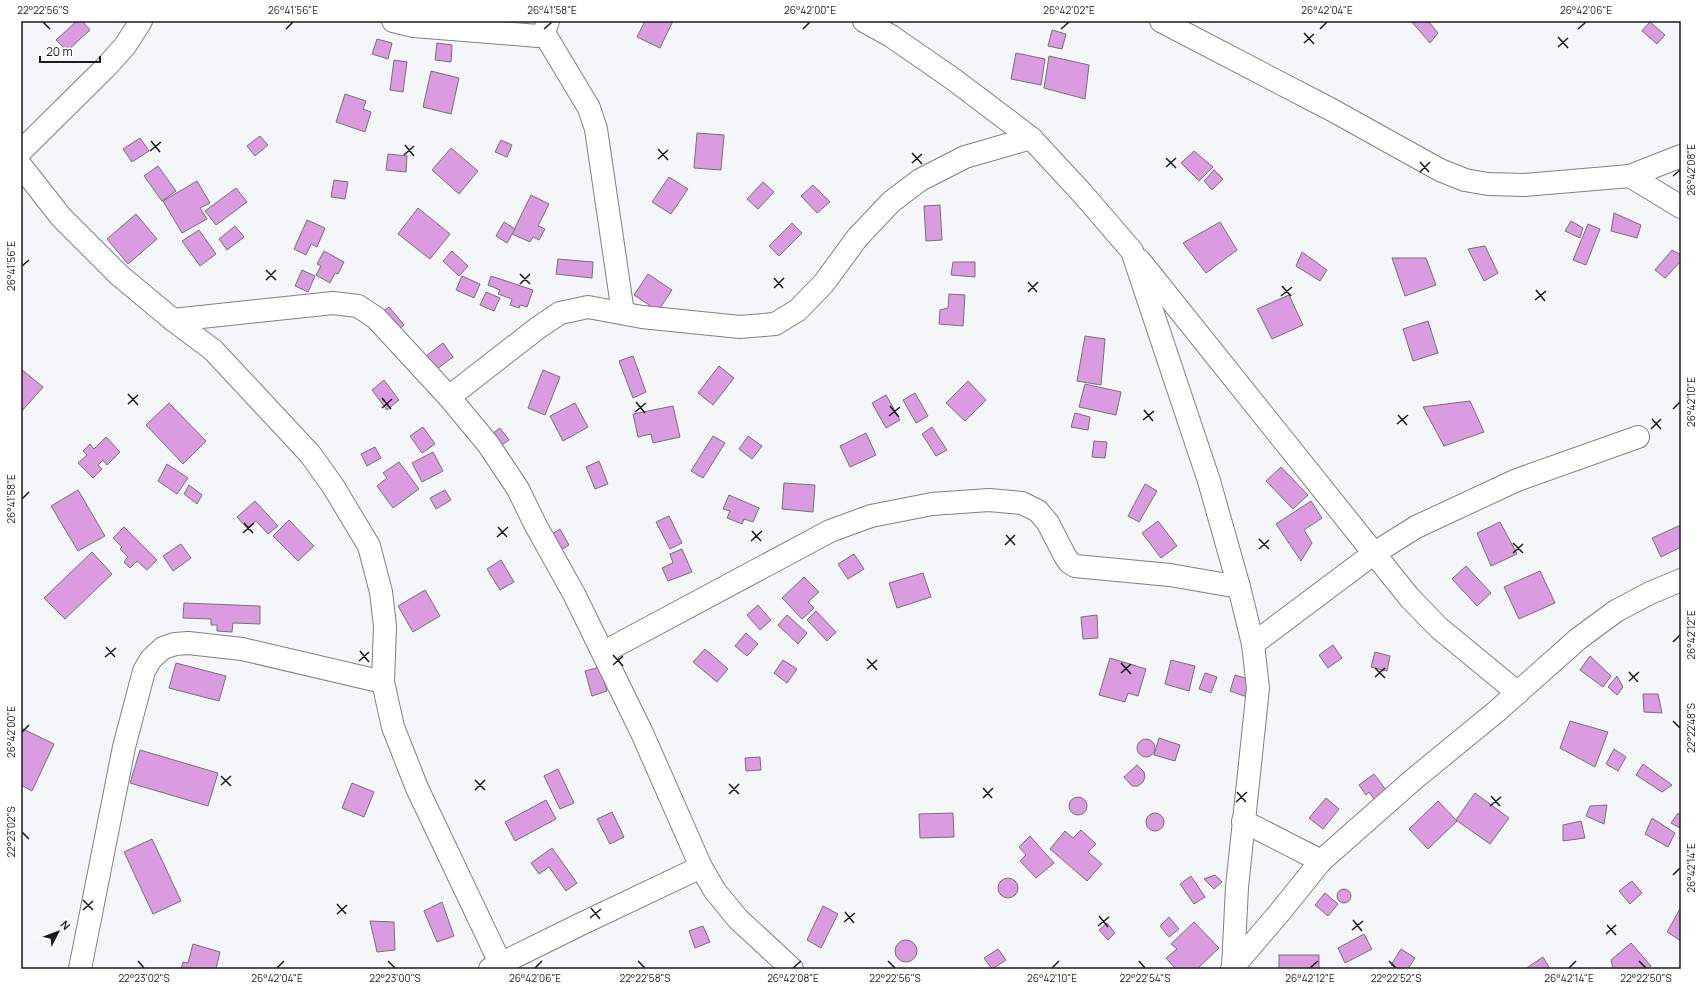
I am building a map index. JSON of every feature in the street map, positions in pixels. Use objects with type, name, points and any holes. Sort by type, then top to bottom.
[{"type":"street","points":[[21,151],[105,68],[125,46],[141,21]]},
{"type":"street","points":[[392,21],[414,26],[538,36],[546,27],[589,108],[596,129],[623,313]]},
{"type":"street","points":[[864,21],[893,29],[953,79],[1031,138],[1082,193],[1181,310],[1373,554],[1409,597],[1439,628],[1518,693]]},
{"type":"street","points":[[1161,21],[1332,110],[1440,170],[1465,180],[1488,184],[1524,185],[1630,176],[1681,156]]},
{"type":"street","points":[[449,397],[539,327],[560,313],[588,307],[642,316],[740,327],[775,324],[798,310],[824,282],[857,238],[891,202],[920,180],[965,157],[1031,138]]},
{"type":"street","points":[[21,166],[61,217],[119,275],[173,320],[213,350],[310,454],[333,486],[369,546],[381,592],[385,626],[383,682],[393,727],[417,788],[498,967],[701,867]]},
{"type":"street","points":[[1630,176],[1681,207]]},
{"type":"street","points":[[1132,251],[1209,481],[1239,587],[1253,644],[1258,688],[1237,887],[1233,968]]},
{"type":"street","points":[[173,320],[333,303],[358,306],[376,318],[449,397],[488,444],[518,489],[604,652],[701,867],[715,891],[738,918],[792,969]]},
{"type":"street","points":[[1253,644],[1373,554],[1416,527],[1517,480],[1638,437]]},
{"type":"street","points":[[604,652],[830,531],[871,516],[932,504],[989,500],[1022,503],[1038,511],[1048,523],[1069,562],[1075,566],[1170,575],[1239,587]]},
{"type":"street","points":[[1233,968],[1321,861],[1414,779],[1518,693],[1578,639],[1616,610],[1681,580]]},
{"type":"street","points":[[80,969],[124,747],[144,671],[151,659],[163,648],[175,644],[188,643],[242,649],[383,682]]},
{"type":"street","points":[[1243,821],[1321,861]]},
{"type":"building","points":[[77,21],[82,21],[90,30],[67,51],[56,40]]},
{"type":"building","points":[[645,21],[673,21],[660,48],[637,37]]},
{"type":"building","points":[[1411,21],[1428,21],[1438,33],[1430,43]]},
{"type":"building","points":[[1650,22],[1665,35],[1657,44],[1642,31]]},
{"type":"building","points":[[1052,30],[1066,34],[1062,49],[1048,46]]},
{"type":"building","points":[[377,39],[392,43],[388,59],[372,54]]},
{"type":"building","points":[[437,43],[452,45],[451,62],[435,60]]},
{"type":"building","points":[[1016,53],[1045,59],[1041,85],[1011,79]]},
{"type":"building","points":[[1049,56],[1089,65],[1085,99],[1044,88]]},
{"type":"building","points":[[394,60],[407,62],[403,92],[390,90]]},
{"type":"building","points":[[431,71],[459,78],[451,114],[423,107]]},
{"type":"building","points":[[345,94],[366,101],[363,109],[371,112],[365,132],[336,122]]},
{"type":"building","points":[[697,133],[724,135],[721,170],[694,168]]},
{"type":"building","points":[[260,136],[268,145],[255,156],[247,146]]},
{"type":"building","points":[[140,138],[149,151],[132,162],[123,149]]},
{"type":"building","points":[[501,140],[512,145],[507,157],[495,152]]},
{"type":"building","points":[[451,148],[478,171],[459,194],[432,170]]},
{"type":"building","points":[[1194,151],[1213,167],[1199,181],[1181,163]]},
{"type":"building","points":[[388,154],[407,156],[406,172],[386,170]]},
{"type":"building","points":[[158,166],[176,191],[162,201],[144,176]]},
{"type":"building","points":[[1214,170],[1223,179],[1212,190],[1204,181]]},
{"type":"building","points":[[669,177],[688,189],[671,214],[652,202]]},
{"type":"building","points":[[334,180],[348,182],[345,199],[331,197]]},
{"type":"building","points":[[197,181],[210,203],[200,208],[207,219],[182,233],[163,201]]},
{"type":"building","points":[[763,182],[774,192],[758,209],[747,199]]},
{"type":"building","points":[[813,185],[830,202],[817,213],[801,196]]},
{"type":"building","points":[[236,188],[247,202],[216,225],[205,211]]},
{"type":"building","points":[[531,195],[549,204],[538,226],[545,229],[539,240],[533,237],[530,242],[512,234]]},
{"type":"building","points":[[940,205],[942,240],[926,241],[924,206]]},
{"type":"building","points":[[418,208],[450,234],[430,259],[398,234]]},
{"type":"building","points":[[1614,213],[1641,225],[1637,238],[1611,231]]},
{"type":"building","points":[[136,214],[157,239],[128,264],[107,239]]},
{"type":"building","points":[[307,220],[325,228],[317,247],[311,244],[306,255],[294,249]]},
{"type":"building","points":[[1571,221],[1583,228],[1580,238],[1565,231]]},
{"type":"building","points":[[504,222],[515,229],[507,243],[496,236]]},
{"type":"building","points":[[1220,222],[1237,250],[1206,273],[1183,243]]},
{"type":"building","points":[[792,223],[802,233],[779,256],[769,246]]},
{"type":"building","points":[[1588,224],[1600,229],[1586,265],[1573,260]]},
{"type":"building","points":[[235,226],[244,237],[227,250],[219,239]]},
{"type":"building","points":[[199,230],[216,254],[200,266],[182,241]]},
{"type":"building","points":[[1485,246],[1498,273],[1484,281],[1468,249]]},
{"type":"building","points":[[1672,250],[1681,255],[1681,261],[1665,278],[1655,270]]},
{"type":"building","points":[[324,251],[344,262],[338,274],[335,273],[330,283],[316,275],[321,266],[317,264]]},
{"type":"building","points":[[452,251],[468,266],[459,276],[443,261]]},
{"type":"building","points":[[1302,252],[1327,270],[1320,281],[1296,266]]},
{"type":"building","points":[[1392,258],[1426,258],[1436,285],[1405,296]]},
{"type":"building","points":[[558,259],[593,262],[592,278],[556,274]]},
{"type":"building","points":[[953,262],[975,262],[975,277],[951,275]]},
{"type":"building","points":[[302,270],[315,276],[308,292],[295,286]]},
{"type":"building","points":[[648,274],[672,290],[658,311],[634,295]]},
{"type":"building","points":[[462,276],[480,284],[474,298],[456,290]]},
{"type":"building","points":[[491,276],[533,290],[527,307],[520,305],[519,308],[510,305],[512,299],[498,294],[500,290],[488,285]]},
{"type":"building","points":[[486,292],[500,298],[494,311],[480,305]]},
{"type":"building","points":[[949,294],[965,295],[963,326],[939,324],[940,310],[948,308]]},
{"type":"building","points":[[1289,295],[1303,325],[1272,339],[1257,309]]},
{"type":"building","points":[[389,307],[404,325],[393,334],[378,315]]},
{"type":"building","points":[[1428,321],[1438,353],[1413,361],[1403,329]]},
{"type":"building","points":[[1085,336],[1105,339],[1101,385],[1077,381]]},
{"type":"building","points":[[443,343],[453,357],[433,372],[422,359]]},
{"type":"building","points":[[633,356],[646,392],[633,398],[619,361]]},
{"type":"building","points":[[719,366],[734,378],[713,405],[698,393]]},
{"type":"building","points":[[21,369],[43,387],[22,411],[21,410]]},
{"type":"building","points":[[543,370],[560,377],[545,415],[528,408]]},
{"type":"building","points":[[384,380],[399,400],[387,410],[372,390]]},
{"type":"building","points":[[968,381],[986,400],[965,421],[946,403]]},
{"type":"building","points":[[1085,384],[1121,392],[1116,415],[1079,407]]},
{"type":"building","points":[[915,393],[928,416],[916,423],[903,400]]},
{"type":"building","points":[[886,395],[900,420],[886,428],[872,403]]},
{"type":"building","points":[[1470,401],[1484,432],[1444,446],[1423,407]]},
{"type":"building","points":[[169,403],[206,441],[183,464],[146,425]]},
{"type":"building","points":[[575,403],[588,427],[563,441],[550,416]]},
{"type":"building","points":[[673,406],[680,437],[653,443],[651,434],[638,437],[633,414]]},
{"type":"building","points":[[1075,413],[1090,417],[1088,430],[1071,427]]},
{"type":"building","points":[[423,427],[435,444],[422,453],[410,436]]},
{"type":"building","points":[[932,427],[947,450],[936,456],[922,434]]},
{"type":"building","points":[[500,428],[509,440],[499,447],[490,435]]},
{"type":"building","points":[[866,433],[876,455],[850,467],[840,446]]},
{"type":"building","points":[[713,436],[725,443],[703,478],[691,471]]},
{"type":"building","points":[[748,436],[762,446],[752,459],[739,449]]},
{"type":"building","points":[[106,437],[120,452],[107,465],[103,460],[98,465],[102,469],[93,478],[78,463],[87,455],[83,451],[90,444],[94,449]]},
{"type":"building","points":[[1094,441],[1107,442],[1105,458],[1092,457]]},
{"type":"building","points":[[375,447],[381,458],[367,466],[361,454]]},
{"type":"building","points":[[433,452],[443,471],[422,482],[412,463]]},
{"type":"building","points":[[599,461],[608,484],[595,489],[586,467]]},
{"type":"building","points":[[399,462],[419,489],[393,508],[377,486],[387,478],[383,473]]},
{"type":"building","points":[[167,464],[188,478],[177,494],[158,481]]},
{"type":"building","points":[[1281,467],[1308,495],[1293,509],[1266,481]]},
{"type":"building","points":[[784,483],[815,485],[813,512],[782,509]]},
{"type":"building","points":[[1145,484],[1157,491],[1139,522],[1128,516]]},
{"type":"building","points":[[189,485],[202,495],[197,504],[184,494]]},
{"type":"building","points":[[78,490],[105,536],[78,551],[51,506]]},
{"type":"building","points":[[445,490],[451,500],[436,509],[430,498]]},
{"type":"building","points":[[729,495],[759,508],[753,522],[744,519],[742,524],[727,518],[730,511],[723,509]]},
{"type":"building","points":[[255,501],[278,526],[268,534],[256,521],[247,528],[237,517]]},
{"type":"building","points":[[1311,501],[1322,518],[1304,530],[1312,543],[1301,561],[1276,524]]},
{"type":"building","points":[[669,516],[682,543],[670,549],[656,522]]},
{"type":"building","points":[[289,520],[314,546],[298,561],[273,536]]},
{"type":"building","points":[[1158,521],[1177,546],[1161,558],[1142,533]]},
{"type":"building","points":[[1500,522],[1517,554],[1491,566],[1477,533]]},
{"type":"building","points":[[1681,525],[1681,547],[1661,557],[1652,538]]},
{"type":"building","points":[[124,527],[157,560],[147,570],[137,561],[130,568],[124,562],[128,557],[120,549],[122,547],[113,538]]},
{"type":"building","points":[[560,529],[569,545],[555,554],[546,538]]},
{"type":"building","points":[[181,544],[191,558],[173,571],[163,556]]},
{"type":"building","points":[[682,549],[692,572],[668,581],[662,568],[673,563],[670,554]]},
{"type":"building","points":[[92,552],[112,574],[65,619],[44,598]]},
{"type":"building","points":[[854,554],[864,569],[848,579],[838,564]]},
{"type":"building","points":[[501,560],[514,582],[500,590],[487,569]]},
{"type":"building","points":[[1466,566],[1491,593],[1477,606],[1452,579]]},
{"type":"building","points":[[1540,571],[1555,603],[1519,619],[1504,587]]},
{"type":"building","points":[[923,573],[931,597],[897,608],[889,583]]},
{"type":"building","points":[[804,577],[819,592],[808,602],[814,608],[802,619],[782,598]]},
{"type":"building","points":[[425,590],[440,616],[413,632],[398,606]]},
{"type":"building","points":[[184,603],[260,606],[260,624],[233,623],[232,632],[217,631],[217,625],[211,625],[211,619],[183,618]]},
{"type":"building","points":[[758,605],[771,620],[760,630],[747,615]]},
{"type":"building","points":[[816,611],[836,632],[827,641],[807,620]]},
{"type":"building","points":[[787,615],[807,633],[798,644],[778,625]]},
{"type":"building","points":[[1097,615],[1098,638],[1083,639],[1081,617]]},
{"type":"building","points":[[746,633],[758,644],[747,656],[735,646]]},
{"type":"building","points":[[1333,645],[1342,658],[1328,668],[1319,655]]},
{"type":"building","points":[[705,649],[728,669],[717,682],[693,662]]},
{"type":"building","points":[[1375,652],[1390,656],[1387,671],[1371,667]]},
{"type":"building","points":[[1590,656],[1611,676],[1603,687],[1580,670]]},
{"type":"building","points":[[1110,658],[1146,669],[1138,696],[1128,693],[1125,702],[1099,695]]},
{"type":"building","points":[[783,660],[797,669],[787,683],[774,673]]},
{"type":"building","points":[[1171,660],[1195,666],[1189,691],[1165,684]]},
{"type":"building","points":[[176,663],[226,676],[219,701],[169,688]]},
{"type":"building","points":[[600,667],[607,691],[592,696],[585,671]]},
{"type":"building","points":[[1205,673],[1217,677],[1211,693],[1199,689]]},
{"type":"building","points":[[1235,675],[1252,680],[1247,697],[1230,691]]},
{"type":"building","points":[[1617,676],[1623,687],[1617,695],[1608,687]]},
{"type":"building","points":[[1643,694],[1658,694],[1662,713],[1644,712]]},
{"type":"building","points":[[1570,721],[1608,732],[1595,767],[1560,748]]},
{"type":"building","points":[[21,728],[54,744],[32,791],[21,785]]},
{"type":"building","points":[[1159,738],[1180,745],[1175,761],[1154,755]]},
{"type":"building","points":[[1142,739],[1150,739],[1155,744],[1153,755],[1150,757],[1142,757],[1137,752],[1137,744]]},
{"type":"building","points":[[1614,749],[1626,757],[1618,771],[1606,764]]},
{"type":"building","points":[[140,750],[218,773],[208,806],[130,783]]},
{"type":"building","points":[[760,757],[761,770],[746,771],[745,758]]},
{"type":"building","points":[[1643,764],[1672,785],[1662,792],[1636,775]]},
{"type":"building","points":[[1137,765],[1144,772],[1145,777],[1143,782],[1138,786],[1132,786],[1124,777]]},
{"type":"building","points":[[558,769],[574,803],[560,809],[544,776]]},
{"type":"building","points":[[1374,774],[1392,798],[1380,807],[1369,792],[1366,795],[1359,785]]},
{"type":"building","points":[[352,783],[374,792],[364,817],[342,808]]},
{"type":"building","points":[[1475,793],[1509,818],[1490,844],[1456,820]]},
{"type":"building","points":[[1078,797],[1084,800],[1087,806],[1084,812],[1078,815],[1072,812],[1069,806],[1072,800]]},
{"type":"building","points":[[1326,798],[1339,809],[1323,829],[1309,818]]},
{"type":"building","points":[[546,800],[556,819],[515,841],[505,822]]},
{"type":"building","points":[[1438,801],[1457,821],[1428,849],[1409,829]]},
{"type":"building","points":[[1607,805],[1604,824],[1586,816],[1590,806]]},
{"type":"building","points":[[612,812],[624,837],[610,844],[597,819]]},
{"type":"building","points":[[953,813],[954,837],[920,838],[919,814]]},
{"type":"building","points":[[1155,813],[1161,816],[1164,822],[1161,828],[1155,831],[1149,828],[1146,822],[1149,816]]},
{"type":"building","points":[[1678,813],[1681,816],[1680,828],[1671,823]]},
{"type":"building","points":[[1652,818],[1675,833],[1668,847],[1645,834]]},
{"type":"building","points":[[1581,821],[1585,838],[1563,841],[1563,825]]},
{"type":"building","points":[[1081,830],[1096,844],[1088,852],[1102,864],[1087,881],[1050,849],[1065,831],[1073,838]]},
{"type":"building","points":[[1030,836],[1054,863],[1036,878],[1020,861],[1026,855],[1019,847]]},
{"type":"building","points":[[152,839],[181,901],[153,914],[124,852]]},
{"type":"building","points":[[552,848],[577,883],[566,891],[549,867],[539,874],[531,863]]},
{"type":"building","points":[[1215,875],[1222,882],[1214,889],[1204,879]]},
{"type":"building","points":[[1191,876],[1205,897],[1194,904],[1180,884]]},
{"type":"building","points":[[1008,878],[1015,881],[1018,888],[1015,895],[1008,898],[1001,895],[998,888],[1001,881]]},
{"type":"building","points":[[1632,881],[1642,893],[1630,904],[1619,891]]},
{"type":"building","points":[[1344,889],[1349,891],[1351,896],[1349,901],[1344,903],[1339,901],[1337,896],[1339,891]]},
{"type":"building","points":[[1325,893],[1338,904],[1328,916],[1315,905]]},
{"type":"building","points":[[442,902],[454,936],[437,942],[424,911]]},
{"type":"building","points":[[823,906],[838,914],[821,948],[807,940]]},
{"type":"building","points":[[1681,907],[1681,941],[1667,932]]},
{"type":"building","points":[[1169,917],[1179,929],[1169,937],[1160,926]]},
{"type":"building","points":[[370,921],[394,922],[395,950],[377,952]]},
{"type":"building","points":[[1194,922],[1219,948],[1197,969],[1176,969],[1166,958],[1177,949],[1171,944]]},
{"type":"building","points":[[1107,923],[1115,933],[1108,940],[1099,930]]},
{"type":"building","points":[[703,926],[710,942],[695,948],[689,931]]},
{"type":"building","points":[[1364,934],[1372,949],[1345,963],[1338,948]]},
{"type":"building","points":[[906,940],[914,943],[917,951],[914,959],[906,962],[898,959],[895,951],[898,943]]},
{"type":"building","points":[[1631,943],[1651,966],[1648,969],[1613,969],[1611,960]]},
{"type":"building","points":[[193,944],[220,952],[216,969],[181,969],[183,962],[188,963]]},
{"type":"building","points":[[998,949],[1006,960],[992,969],[984,958]]},
{"type":"building","points":[[1401,949],[1415,958],[1408,969],[1398,969],[1391,965]]},
{"type":"building","points":[[1279,955],[1319,955],[1319,969],[1279,969]]},
{"type":"building","points":[[1543,957],[1550,969],[1525,969]]}]
